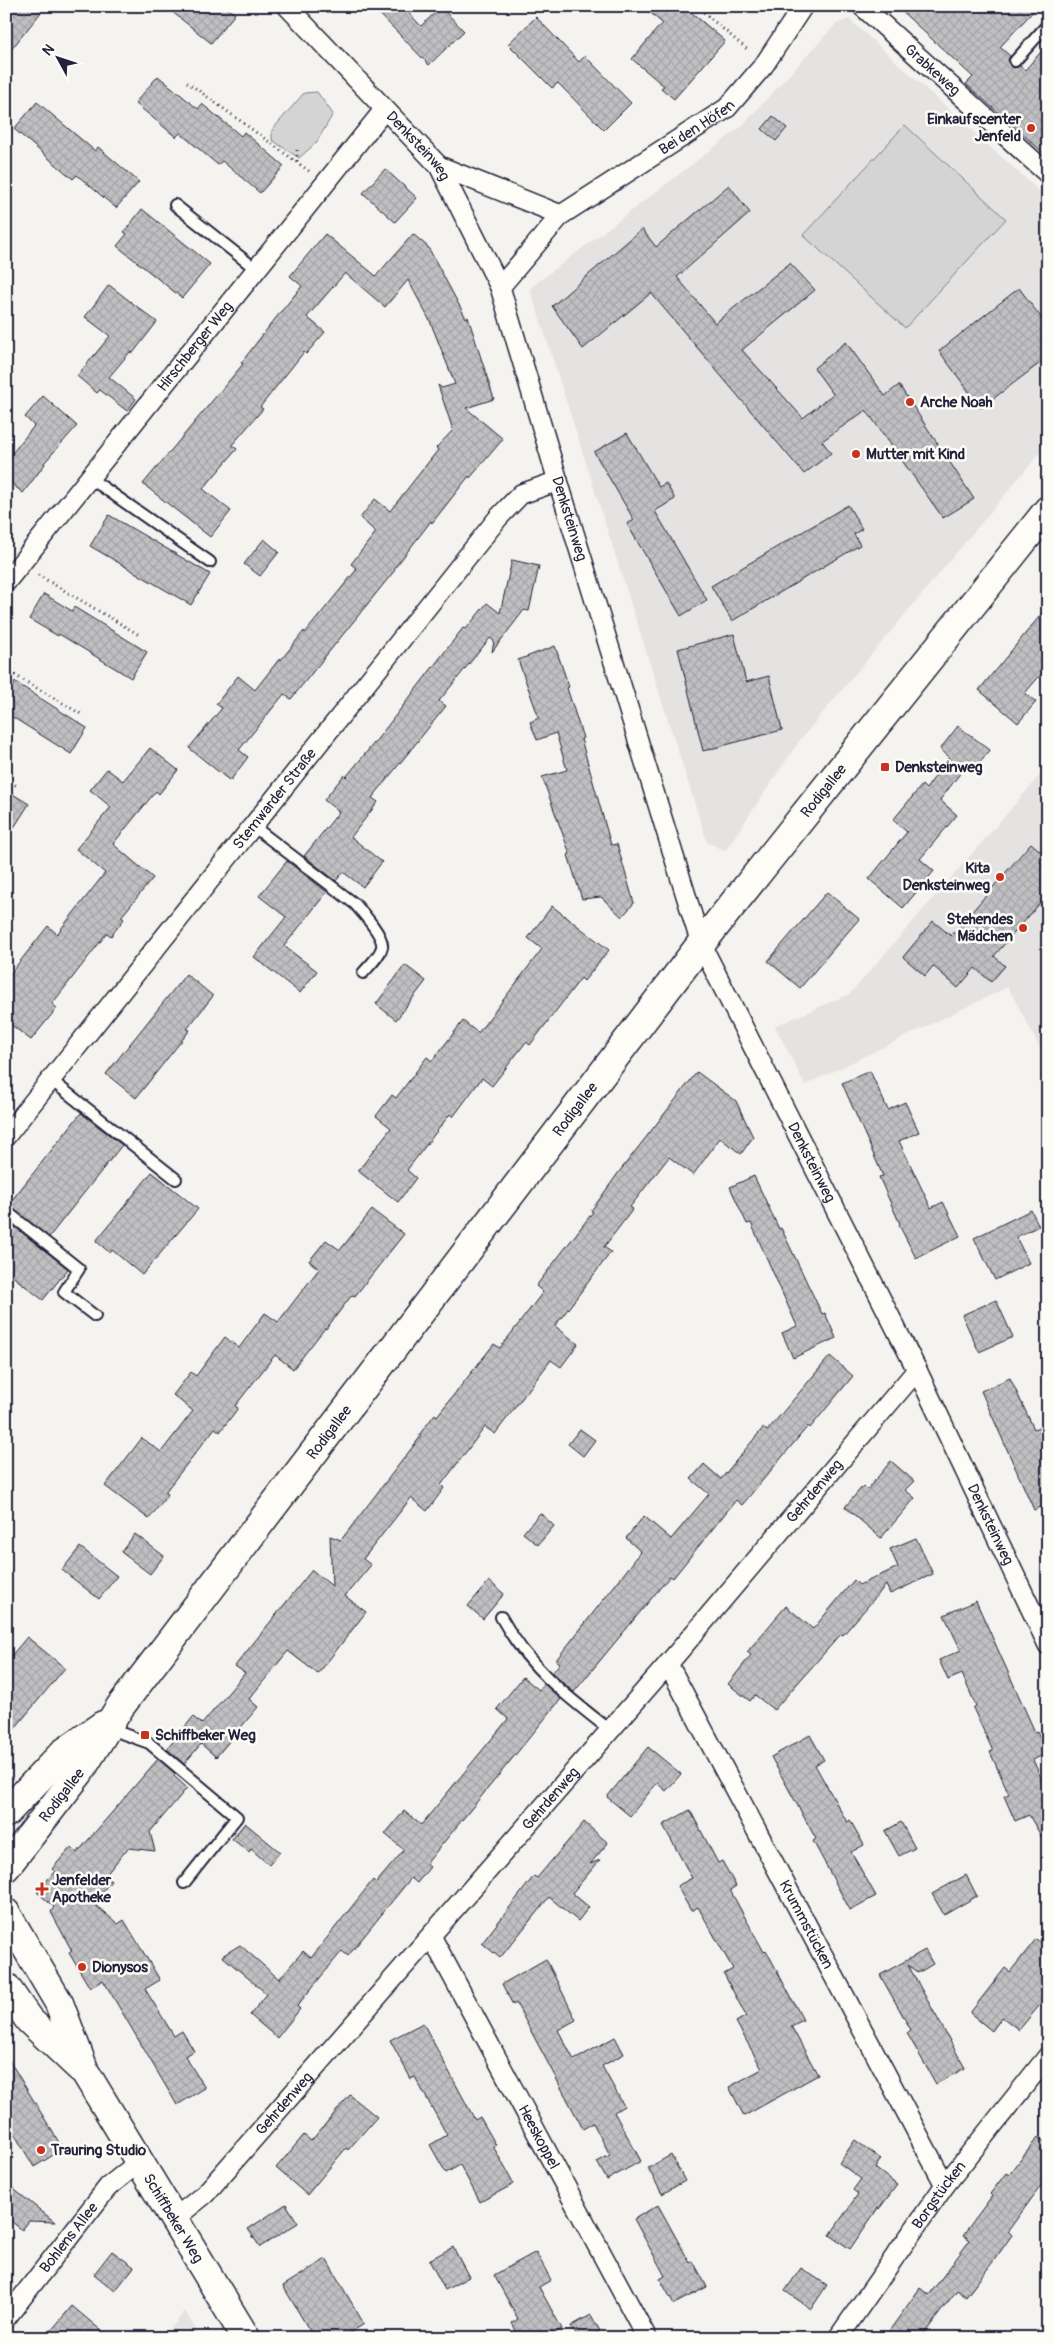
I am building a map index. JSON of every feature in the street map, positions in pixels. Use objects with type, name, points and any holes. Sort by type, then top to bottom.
[{"type":"main road","name":"Rodigallee","points":[[6,1867],[79,1773],[109,1723],[701,944],[1048,510]]},
{"type":"main road","name":"Rodigallee","points":[[6,1813],[63,1754],[109,1723]]},
{"type":"main road","name":"Schiffbeker Weg","points":[[6,1913],[59,2003],[84,2072],[246,2338]]},
{"type":"main road","name":"Schiffbeker Weg","points":[[6,1987],[29,2020],[84,2072]]},
{"type":"street","name":"Denksteinweg","points":[[287,6],[439,166],[500,287],[701,944],[917,1370],[1048,1645]]},
{"type":"street","name":"Bei den Höfen","points":[[500,287],[561,215],[727,108],[764,64],[804,6]]},
{"type":"street","name":"Grabkeweg","points":[[862,6],[979,103],[1048,174]]},
{"type":"street","name":"Hirschberger Weg","points":[[6,582],[384,110]]},
{"type":"street","points":[[439,166],[561,215]]},
{"type":"street","name":"Stemwarder Straße","points":[[6,1136],[498,518],[521,494],[558,481]]},
{"type":"street","name":"Gehrdenweg","points":[[174,2219],[206,2194],[668,1664],[917,1370]]},
{"type":"street","name":"Krummstücken","points":[[668,1664],[945,2185]]},
{"type":"street","name":"Heeskoppel","points":[[431,1936],[647,2338]]},
{"type":"street","name":"Borgstücken","points":[[838,2338],[945,2185],[1048,2056]]},
{"type":"street","name":"Bohlens Allee","points":[[6,2318],[108,2187],[139,2162]]},
{"type":"lane","points":[[1015,61],[1048,24]]},
{"type":"lane","points":[[175,205],[257,270]]},
{"type":"lane","points":[[90,478],[210,562]]},
{"type":"lane","points":[[253,826],[348,899],[366,916],[382,943],[382,948],[363,973]]},
{"type":"lane","points":[[51,1080],[176,1179]]},
{"type":"lane","points":[[6,1211],[79,1269],[64,1292],[95,1316]]},
{"type":"lane","points":[[501,1616],[513,1640],[544,1676],[610,1730]]},
{"type":"lane","points":[[109,1723],[149,1743],[237,1817],[184,1883]]},
{"type":"path","points":[[696,6],[764,64]]},
{"type":"path","points":[[187,82],[326,183]]},
{"type":"path","points":[[297,148],[297,162]]},
{"type":"path","points":[[20,564],[141,636]]},
{"type":"path","points":[[6,670],[81,714]]},
{"type":"path","points":[[6,780],[19,787]]},
{"type":"shaded area","points":[[849,19],[1048,199],[1048,443],[800,740],[725,851],[707,842],[530,288],[741,127],[836,24]]},
{"type":"shaded area","points":[[317,92],[333,114],[316,143],[299,158],[272,140],[272,130],[304,93]]},
{"type":"shaded area","points":[[905,125],[1006,219],[905,328],[803,235]]},
{"type":"shaded area","name":"Kita Denksteinweg","points":[[1048,766],[1048,1063],[1008,987],[805,1085],[775,1026],[850,994]]},
{"type":"shaded area","points":[[185,2311],[201,2338],[163,2338]]},
{"type":"building","points":[[6,6],[46,6],[6,56]]},
{"type":"building","points":[[165,6],[225,6],[235,14],[211,43]]},
{"type":"building","points":[[372,6],[402,6],[421,26],[441,7],[464,31],[429,65]]},
{"type":"building","points":[[643,6],[684,6],[725,41],[674,99],[661,88],[664,86],[632,59],[662,23]]},
{"type":"building","points":[[896,6],[1038,6],[1000,47],[1010,56],[1008,60],[1010,66],[1014,68],[1020,66],[1025,70],[1048,44],[1048,157],[966,84],[973,77]]},
{"type":"building","points":[[536,17],[579,62],[585,56],[631,103],[604,130],[558,83],[552,88],[508,44]]},
{"type":"building","points":[[158,76],[198,109],[202,104],[241,136],[244,132],[284,166],[260,193],[222,161],[218,165],[180,133],[176,137],[135,103]]},
{"type":"building","points":[[37,102],[95,151],[98,147],[139,182],[116,208],[77,175],[73,179],[14,129]]},
{"type":"building","points":[[773,116],[787,128],[776,141],[762,129]]},
{"type":"building","points":[[385,169],[417,198],[395,222],[363,193]]},
{"type":"building","points":[[729,185],[750,213],[677,277],[715,323],[790,263],[815,290],[742,350],[803,418],[833,394],[814,368],[846,342],[885,396],[899,385],[974,499],[943,518],[866,410],[822,441],[831,453],[804,474],[651,293],[583,349],[552,306],[642,229],[656,247]]},
{"type":"building","points":[[142,209],[210,264],[182,298],[117,246],[127,234],[124,232]]},
{"type":"building","points":[[325,234],[376,276],[413,234],[428,247],[466,318],[468,317],[494,399],[466,408],[503,439],[470,478],[469,476],[432,523],[431,521],[395,570],[291,699],[284,694],[239,750],[248,757],[230,781],[189,748],[222,708],[216,704],[238,676],[255,690],[280,658],[281,660],[304,631],[305,633],[357,569],[351,564],[376,532],[360,518],[375,499],[390,511],[438,450],[436,448],[453,430],[438,385],[442,388],[455,384],[430,321],[408,280],[385,307],[345,273],[307,317],[325,332],[306,354],[304,352],[260,407],[263,409],[232,445],[237,449],[203,489],[231,511],[210,537],[143,484],[243,364],[241,363],[302,286],[290,276]]},
{"type":"building","points":[[109,285],[157,322],[133,353],[130,352],[109,377],[136,399],[127,411],[100,390],[97,393],[77,376],[110,336],[85,317]]},
{"type":"building","points":[[1019,288],[1048,327],[1048,357],[981,408],[939,351]]},
{"type":"building","points":[[43,396],[77,426],[44,463],[23,493],[6,479],[6,461],[34,426],[25,417]]},
{"type":"building","points":[[627,433],[659,487],[666,483],[675,499],[655,511],[707,600],[681,616],[627,524],[634,520],[594,452]]},
{"type":"building","points":[[848,505],[862,529],[854,534],[860,545],[732,621],[711,586]]},
{"type":"building","points":[[109,515],[210,574],[191,605],[90,546]]},
{"type":"building","points":[[264,539],[279,552],[260,576],[244,564]]},
{"type":"building","points":[[512,560],[539,566],[529,611],[524,610],[492,652],[494,641],[490,638],[439,701],[446,706],[372,798],[378,802],[351,837],[382,862],[363,887],[343,872],[336,881],[304,856],[339,812],[324,800],[379,737],[463,628],[466,629],[487,603],[500,613]]},
{"type":"building","points":[[44,594],[72,611],[74,607],[147,652],[131,678],[59,634],[58,636],[29,619]]},
{"type":"building","points":[[1048,606],[1048,666],[1025,693],[1036,702],[1018,723],[979,690]]},
{"type":"building","points":[[734,634],[746,682],[769,676],[782,730],[703,751],[678,649]]},
{"type":"building","points":[[555,646],[569,687],[567,688],[583,738],[581,739],[611,845],[617,844],[634,903],[622,917],[601,897],[582,899],[568,855],[570,854],[542,777],[567,770],[556,733],[537,740],[530,722],[539,718],[518,660]]},
{"type":"building","points":[[6,682],[13,686],[15,682],[87,728],[71,754],[6,713]]},
{"type":"building","points":[[958,726],[990,750],[972,773],[965,767],[940,800],[957,815],[920,859],[934,871],[903,908],[869,879],[907,832],[893,820],[922,785],[926,789],[949,757],[940,749]]},
{"type":"building","points":[[150,748],[178,770],[159,794],[156,791],[113,844],[153,878],[121,917],[124,919],[111,936],[107,933],[52,1004],[57,1008],[31,1040],[6,1021],[6,979],[48,926],[57,934],[105,873],[76,849],[111,807],[90,790],[107,769],[123,781]]},
{"type":"building","points":[[6,790],[29,804],[6,840]]},
{"type":"building","points":[[1031,843],[1046,856],[1040,862],[1048,868],[1048,894],[994,956],[1005,966],[991,982],[975,968],[958,988],[933,966],[925,976],[903,957],[933,921],[951,936]]},
{"type":"building","points":[[287,861],[327,892],[284,946],[317,971],[300,993],[254,957],[286,917],[259,896]]},
{"type":"building","points":[[827,892],[859,919],[800,988],[768,961]]},
{"type":"building","points":[[552,906],[609,950],[584,981],[581,978],[530,1045],[526,1042],[492,1086],[482,1078],[453,1117],[450,1114],[407,1170],[416,1178],[398,1202],[358,1171],[391,1128],[376,1116],[392,1095],[396,1098],[427,1057],[432,1061],[463,1021],[478,1033],[542,949],[528,938]]},
{"type":"building","points":[[405,965],[426,981],[396,1020],[376,1004]]},
{"type":"building","points":[[186,974],[213,996],[187,1029],[190,1030],[136,1098],[106,1074]]},
{"type":"building","points":[[870,1071],[888,1110],[905,1102],[919,1132],[899,1141],[931,1208],[943,1202],[960,1236],[916,1258],[899,1225],[879,1177],[883,1176],[842,1083]]},
{"type":"building","points":[[697,1072],[736,1101],[753,1137],[741,1154],[720,1138],[693,1175],[669,1157],[630,1207],[633,1209],[604,1247],[611,1252],[555,1326],[578,1344],[561,1367],[551,1360],[495,1434],[485,1427],[441,1485],[444,1488],[427,1511],[411,1498],[363,1559],[371,1565],[345,1596],[366,1612],[318,1674],[288,1651],[249,1699],[258,1707],[216,1757],[201,1744],[184,1764],[167,1749],[193,1717],[202,1724],[245,1673],[235,1666],[312,1570],[332,1586],[330,1536],[341,1540],[421,1436],[419,1435],[435,1414],[437,1416],[494,1344],[500,1348],[543,1292],[536,1286],[593,1212],[591,1211],[619,1172]]},
{"type":"building","points":[[81,1113],[122,1145],[49,1237],[8,1205]]},
{"type":"building","points":[[152,1172],[198,1209],[142,1275],[112,1250],[110,1253],[96,1241]]},
{"type":"building","points":[[754,1176],[822,1314],[825,1313],[836,1338],[793,1358],[782,1333],[797,1326],[751,1223],[747,1224],[730,1187]]},
{"type":"building","points":[[372,1210],[404,1234],[355,1296],[352,1295],[293,1369],[275,1355],[235,1406],[238,1408],[220,1432],[215,1428],[165,1492],[168,1494],[149,1519],[105,1486],[142,1438],[161,1452],[193,1411],[173,1395],[191,1372],[196,1376],[225,1337],[239,1348],[265,1313],[278,1322],[319,1269],[309,1261],[326,1240],[340,1250]]},
{"type":"building","points":[[1031,1210],[1039,1226],[1016,1237],[1029,1263],[995,1280],[974,1238]]},
{"type":"building","points":[[6,1220],[68,1269],[43,1300],[6,1271]]},
{"type":"building","points":[[996,1300],[1013,1337],[979,1352],[962,1315]]},
{"type":"building","points":[[830,1356],[853,1376],[742,1505],[736,1500],[673,1578],[670,1576],[574,1692],[552,1673],[560,1663],[556,1660],[641,1552],[626,1538],[644,1516],[671,1539],[709,1494],[691,1479],[704,1464],[721,1479],[763,1428],[767,1431]]},
{"type":"building","points":[[1010,1378],[1034,1429],[1039,1427],[1048,1447],[1048,1504],[1034,1510],[981,1391]]},
{"type":"building","points":[[580,1429],[595,1440],[583,1456],[568,1444]]},
{"type":"building","points":[[891,1461],[914,1481],[905,1490],[915,1498],[881,1538],[845,1507],[863,1486],[867,1490]]},
{"type":"building","points":[[540,1513],[554,1526],[538,1545],[523,1533]]},
{"type":"building","points":[[135,1534],[164,1556],[150,1574],[121,1552]]},
{"type":"building","points":[[916,1538],[933,1574],[890,1594],[886,1585],[774,1710],[755,1695],[750,1701],[728,1684],[751,1655],[747,1652],[786,1606],[813,1629],[854,1580],[859,1585],[898,1567],[890,1549]]},
{"type":"building","points":[[80,1547],[117,1576],[99,1599],[62,1570]]},
{"type":"building","points":[[489,1581],[504,1594],[483,1619],[468,1606]]},
{"type":"building","points":[[976,1601],[1035,1732],[1037,1731],[1047,1753],[1033,1760],[1048,1793],[1048,1848],[1029,1815],[1015,1821],[1004,1796],[1009,1794],[990,1752],[993,1751],[973,1708],[976,1706],[962,1674],[948,1680],[939,1660],[961,1650],[944,1615]]},
{"type":"building","points":[[27,1637],[65,1668],[6,1739],[6,1662]]},
{"type":"building","points":[[523,1677],[539,1690],[544,1684],[561,1699],[426,1864],[430,1867],[417,1883],[411,1878],[348,1956],[342,1951],[297,2006],[300,2009],[277,2038],[250,2015],[267,1994],[222,1956],[240,1945],[279,1979],[303,1951],[311,1958],[373,1880],[376,1883],[404,1850],[385,1834],[404,1811],[421,1825],[508,1719],[497,1709]]},
{"type":"building","points":[[810,1735],[824,1760],[815,1765],[847,1822],[850,1820],[864,1845],[851,1852],[876,1896],[850,1910],[813,1841],[816,1839],[771,1757]]},
{"type":"building","points":[[648,1747],[681,1774],[666,1791],[657,1783],[630,1816],[607,1797]]},
{"type":"building","points":[[158,1759],[176,1774],[174,1776],[187,1788],[150,1832],[155,1851],[128,1848],[105,1876],[111,1881],[93,1903],[118,1924],[124,1920],[160,1980],[145,1989],[174,2036],[182,2031],[194,2051],[185,2056],[205,2088],[177,2105],[103,1980],[90,1988],[69,1953],[72,1951],[51,1912],[54,1907],[37,1892],[55,1871],[52,1869],[71,1847],[77,1853]]},
{"type":"building","points":[[690,1810],[718,1863],[722,1861],[736,1886],[730,1890],[764,1952],[766,1950],[803,2020],[791,2026],[818,2075],[744,2116],[729,2087],[762,2069],[736,2022],[746,2016],[724,1974],[733,1969],[698,1907],[691,1911],[677,1886],[692,1878],[663,1825]]},
{"type":"building","points":[[584,1822],[608,1843],[590,1864],[600,1860],[572,1893],[589,1907],[578,1921],[549,1897],[500,1958],[482,1943],[534,1876],[537,1878]]},
{"type":"building","points":[[901,1822],[915,1848],[899,1856],[885,1831]]},
{"type":"building","points":[[245,1823],[280,1852],[269,1865],[251,1849],[249,1852],[232,1839]]},
{"type":"building","points":[[966,1875],[977,1896],[944,1915],[932,1894]]},
{"type":"building","points":[[1036,1939],[1048,1948],[1048,1995],[1019,2030],[1002,2017],[992,2031],[970,2013],[1005,1968],[1010,1972]]},
{"type":"building","points":[[925,1950],[933,1964],[918,1973],[908,1965],[965,2068],[936,2084],[907,2033],[911,2030],[880,1975]]},
{"type":"building","points":[[546,1959],[576,2020],[558,2030],[574,2060],[615,2037],[624,2054],[602,2066],[624,2106],[614,2112],[641,2161],[607,2180],[597,2162],[610,2155],[593,2123],[583,2129],[516,2003],[513,2005],[502,1984]]},
{"type":"building","points":[[423,2023],[475,2120],[480,2117],[496,2145],[493,2146],[514,2184],[480,2202],[460,2165],[446,2173],[430,2145],[447,2135],[415,2077],[411,2079],[390,2040]]},
{"type":"building","points":[[6,2055],[63,2149],[34,2167],[6,2120]]},
{"type":"building","points":[[350,2095],[377,2117],[348,2150],[346,2148],[307,2195],[276,2168],[304,2135],[311,2141]]},
{"type":"building","points":[[1038,2137],[1048,2144],[1048,2176],[1008,2231],[1012,2235],[966,2297],[957,2290],[921,2338],[884,2338],[920,2288],[929,2295],[970,2240],[963,2235],[992,2196],[990,2194],[1006,2173],[1009,2175]]},
{"type":"building","points":[[855,2140],[881,2159],[875,2168],[897,2185],[878,2208],[850,2249],[830,2235],[858,2194],[853,2190],[861,2179],[839,2163]]},
{"type":"building","points":[[671,2155],[685,2181],[662,2194],[648,2168]]},
{"type":"building","points":[[6,2183],[55,2222],[29,2221],[22,2230],[6,2217]]},
{"type":"building","points":[[286,2204],[298,2223],[260,2247],[248,2229]]},
{"type":"building","points":[[658,2205],[690,2263],[693,2261],[707,2287],[674,2304],[660,2279],[665,2276],[634,2219]]},
{"type":"building","points":[[453,2247],[469,2277],[445,2290],[429,2260]]},
{"type":"building","points":[[112,2251],[134,2267],[115,2291],[94,2274]]},
{"type":"building","points":[[536,2252],[551,2280],[539,2287],[562,2329],[546,2338],[520,2338],[512,2323],[518,2319],[494,2275]]},
{"type":"building","points":[[326,2259],[364,2324],[342,2338],[314,2338],[283,2286]]},
{"type":"building","points":[[801,2268],[827,2285],[811,2309],[785,2291]]},
{"type":"building","points":[[72,2306],[110,2338],[45,2338]]},
{"type":"building","points":[[591,2315],[600,2331],[588,2338],[578,2338],[571,2326]]},
{"type":"place","name":"Einkaufscenter Jenfeld","points":[[1031,128]]},
{"type":"place","name":"Arche Noah","points":[[910,402]]},
{"type":"place","name":"Mutter mit Kind","points":[[856,454]]},
{"type":"place","name":"Denksteinweg","points":[[885,767]]},
{"type":"place","name":"Kita Denksteinweg","points":[[1000,877]]},
{"type":"place","name":"Stehendes Mädchen","points":[[1023,928]]},
{"type":"place","name":"Schiffbeker Weg","points":[[145,1735]]},
{"type":"place","name":"Jenfelder Apotheke","points":[[42,1889]]},
{"type":"place","name":"Dionysos","points":[[82,1967]]},
{"type":"place","name":"Trauring Studio","points":[[41,2150]]}]
